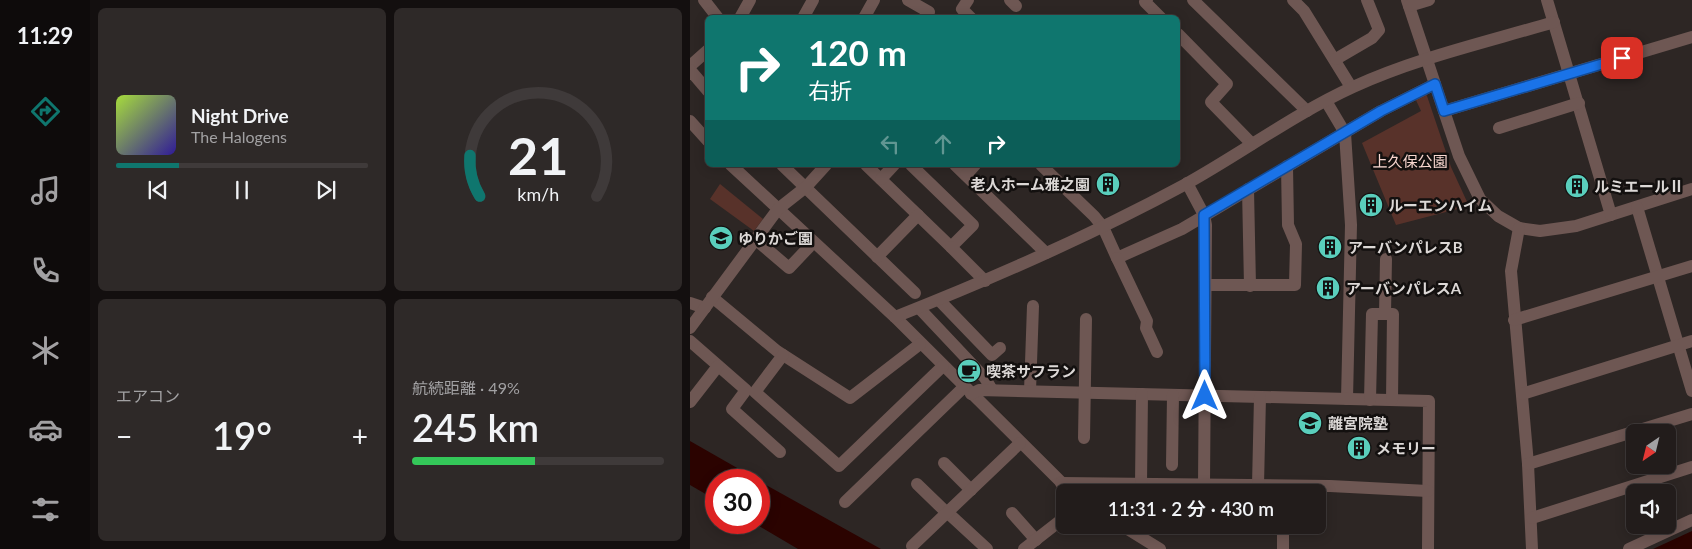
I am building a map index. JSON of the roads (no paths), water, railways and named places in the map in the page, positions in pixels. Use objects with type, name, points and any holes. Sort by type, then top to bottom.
[{"type":"street","points":[[704,0],[716,15]]},
{"type":"street","points":[[742,15],[750,0]]},
{"type":"street","points":[[805,15],[813,0]]},
{"type":"street","points":[[866,15],[874,0]]},
{"type":"street","points":[[908,0],[929,12],[928,15]]},
{"type":"street","points":[[968,0],[962,9],[968,15]]},
{"type":"street","points":[[1146,0],[1145,2],[1158,15]]},
{"type":"street","points":[[1193,0],[1307,111]]},
{"type":"street","points":[[1293,0],[1304,11],[1351,87]]},
{"type":"street","points":[[1336,60],[1372,38],[1379,30],[1366,0]]},
{"type":"street","points":[[1429,0],[1408,3],[1459,156],[1480,198],[1498,216],[1519,228],[1558,230],[1611,216],[1692,189]]},
{"type":"street","points":[[1547,0],[1611,216]]},
{"type":"street","points":[[894,317],[985,281],[1103,227],[1187,183],[1307,111],[1351,87],[1381,74],[1554,22]]},
{"type":"street","points":[[1180,36],[1228,84],[1210,102],[1252,144]]},
{"type":"street","points":[[1444,111],[1692,37]]},
{"type":"street","points":[[690,66],[705,53]]},
{"type":"street","points":[[690,70],[705,88]]},
{"type":"street","points":[[1117,258],[1182,229],[1381,111],[1435,84]]},
{"type":"street","points":[[1326,101],[1345,133],[1351,225],[1347,399]]},
{"type":"street","points":[[1499,128],[1579,103]]},
{"type":"street","points":[[690,121],[705,138]]},
{"type":"street","points":[[1206,286],[1295,285],[1296,244],[1288,225],[1287,166]]},
{"type":"street","points":[[733,167],[894,317],[1061,483],[1141,484],[1142,394]]},
{"type":"street","points":[[784,167],[915,293]]},
{"type":"street","points":[[690,328],[778,209],[806,187],[824,167]]},
{"type":"street","points":[[868,167],[985,281]]},
{"type":"street","points":[[880,179],[892,167]]},
{"type":"street","points":[[914,167],[972,225],[951,247]]},
{"type":"street","points":[[957,167],[1046,253]]},
{"type":"street","points":[[966,175],[973,167]]},
{"type":"street","points":[[1043,167],[1103,227],[1147,321],[1146,328],[1156,352]]},
{"type":"street","points":[[1187,183],[1204,215],[1206,286],[1204,484]]},
{"type":"street","points":[[1248,189],[1250,286]]},
{"type":"street","points":[[1636,207],[1692,392]]},
{"type":"street","points":[[877,257],[918,215]]},
{"type":"street","points":[[1519,228],[1511,271],[1528,464],[1532,549]]},
{"type":"street","points":[[755,239],[789,268],[809,246]]},
{"type":"street","points":[[1385,314],[1386,259]]},
{"type":"street","points":[[1514,320],[1692,266]]},
{"type":"street","points":[[712,297],[783,355],[850,398],[920,344]]},
{"type":"street","points":[[940,300],[992,354],[1000,348]]},
{"type":"street","points":[[690,303],[705,308]]},
{"type":"street","points":[[1030,391],[1033,306]]},
{"type":"street","points":[[919,308],[985,378],[992,390]]},
{"type":"street","points":[[1370,400],[1372,314],[1393,314],[1392,400]]},
{"type":"street","points":[[1084,438],[1086,319]]},
{"type":"street","points":[[690,341],[746,390],[732,409],[780,452]]},
{"type":"street","points":[[1522,394],[1692,341]]},
{"type":"street","points":[[783,355],[755,392],[839,466],[944,366]]},
{"type":"street","points":[[690,402],[718,366]]},
{"type":"street","points":[[845,502],[968,390],[1429,401],[1428,549]]},
{"type":"street","points":[[1172,465],[1173,395]]},
{"type":"street","points":[[1258,484],[1260,397]]},
{"type":"street","points":[[1528,464],[1692,414]]},
{"type":"street","points":[[912,546],[1020,443]]},
{"type":"street","points":[[944,463],[970,490]]},
{"type":"street","points":[[1532,518],[1692,467]]},
{"type":"street","points":[[917,484],[987,549]]},
{"type":"street","points":[[1326,490],[1428,491]]},
{"type":"street","points":[[1012,513],[1031,546],[1056,525]]},
{"type":"street","points":[[1629,549],[1692,520]]},
{"type":"street","points":[[1135,534],[1159,549]]},
{"type":"street","points":[[1283,534],[1283,549]]},
{"type":"place","name":"老人ホーム雅之園","points":[[1108,184]]},
{"type":"place","name":"ルミエールⅡ","points":[[1577,186]]},
{"type":"place","name":"ルーエンハイム","points":[[1371,205]]},
{"type":"place","name":"ゆりかご園","points":[[721,238]]},
{"type":"place","name":"アーバンパレスB","points":[[1330,247]]},
{"type":"place","name":"アーバンパレスA","points":[[1328,288]]},
{"type":"place","name":"喫茶サフラン","points":[[969,371]]},
{"type":"place","name":"離宮院塾","points":[[1310,423]]},
{"type":"place","name":"メモリー","points":[[1359,448]]},
{"type":"park label","name":"上久保公園","points":[[1410,161]]}]
